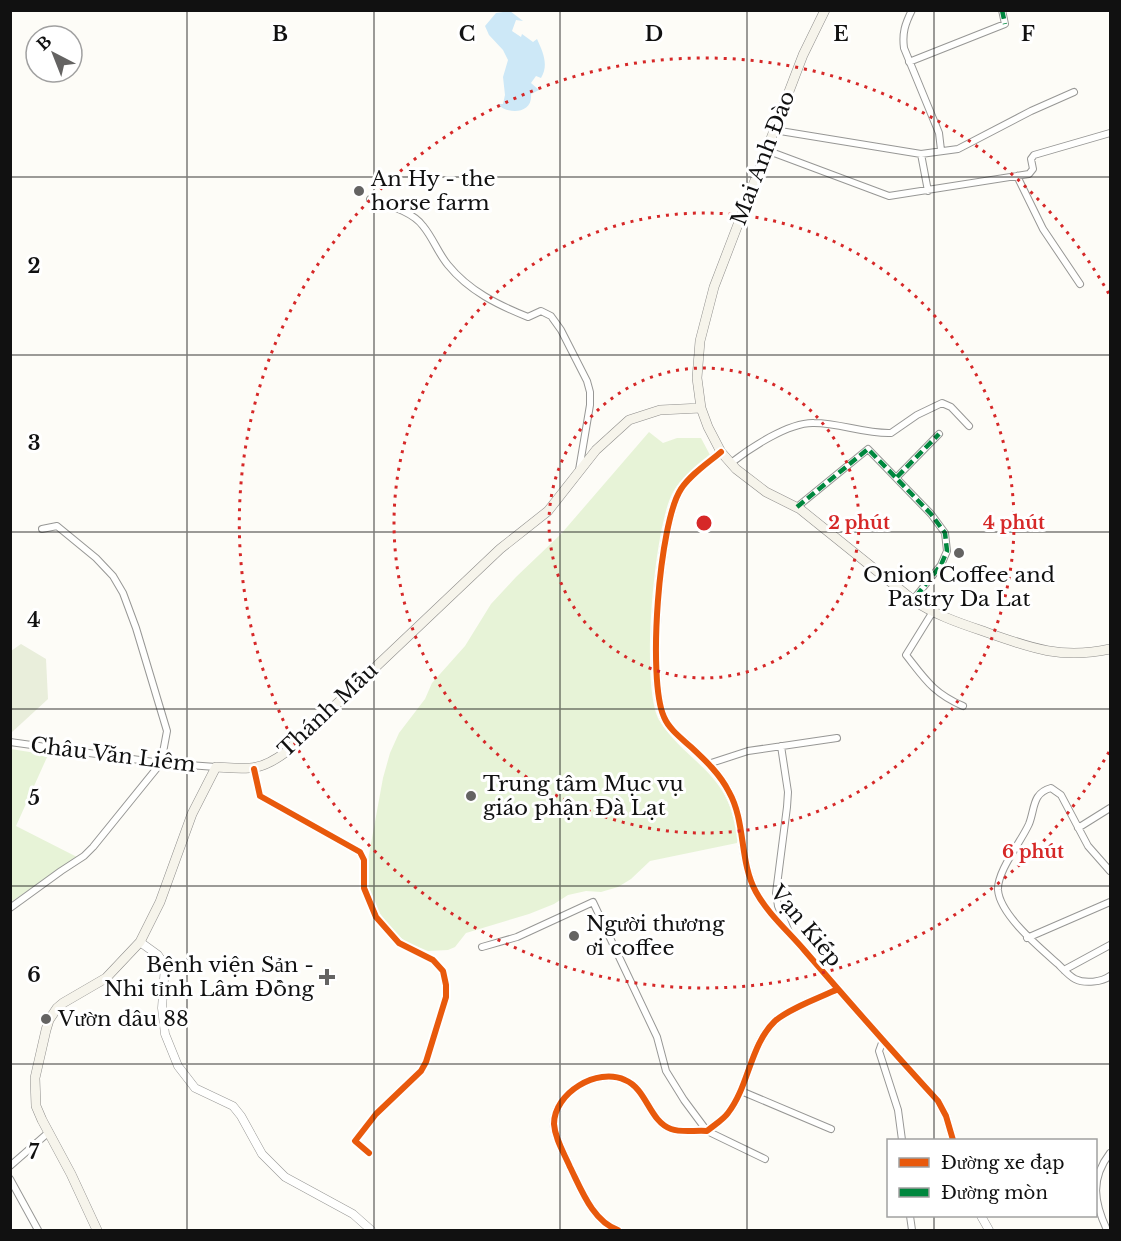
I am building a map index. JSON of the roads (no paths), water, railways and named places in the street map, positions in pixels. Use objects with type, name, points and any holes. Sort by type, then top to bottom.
[{"type":"main road","name":"Mai Anh Đào","points":[[825,10],[803,55],[714,287],[700,341],[697,378],[701,408],[712,438],[731,463],[766,492],[797,507],[932,613],[1030,648],[1072,654],[1110,650]]},
{"type":"main road","name":"Thánh Mẫu","points":[[216,767],[254,769],[270,764],[307,733],[390,651],[500,549],[548,511],[605,440],[629,420],[660,410],[701,408]]},
{"type":"main road","points":[[97,1230],[39,1114],[34,1097],[35,1078],[50,1020],[63,1003],[106,978],[140,942],[160,902],[192,814],[216,767]]},
{"type":"street","points":[[912,10],[904,26],[904,48],[939,133],[941,150]]},
{"type":"street","points":[[909,62],[1005,24],[1002,10]]},
{"type":"street","points":[[774,130],[921,154],[958,149],[1022,115],[1074,92]]},
{"type":"street","points":[[766,150],[889,196],[1017,176],[1032,171],[1031,159],[1034,154],[1110,133]]},
{"type":"street","points":[[921,154],[928,191]]},
{"type":"street","points":[[1017,176],[1043,228],[1080,284]]},
{"type":"street","points":[[370,199],[399,210],[422,224],[447,265],[472,288],[495,304],[528,317],[541,311],[551,316],[561,330],[587,381],[590,392],[590,405],[579,470]]},
{"type":"street","points":[[731,463],[764,441],[796,426],[811,422],[891,433],[942,402],[951,407],[969,426]]},
{"type":"street","points":[[897,477],[939,434]]},
{"type":"street","points":[[797,507],[868,449],[931,514],[945,533],[947,550],[941,565],[913,600]]},
{"type":"street","name":"Vạn Kiếp","points":[[722,452],[686,483],[672,509],[660,580],[657,635],[658,691],[664,717],[674,731],[722,780],[733,798],[753,886],[763,902],[837,989],[938,1101],[946,1116],[953,1139]]},
{"type":"street","points":[[10,908],[84,856],[161,764],[167,731],[136,628],[123,594],[113,576],[96,558],[57,526],[42,529]]},
{"type":"street","points":[[932,613],[906,655],[938,693],[963,706]]},
{"type":"street","points":[[708,764],[748,751],[837,738]]},
{"type":"street","name":"Châu Văn Liêm","points":[[10,742],[161,764],[216,767]]},
{"type":"street","points":[[781,746],[788,792],[776,893],[778,906],[789,932]]},
{"type":"street","points":[[254,769],[260,796],[360,852],[364,860],[364,888],[376,917],[399,943],[434,960],[443,971],[446,998],[426,1062],[421,1071],[376,1114],[355,1141],[369,1153]]},
{"type":"street","points":[[1110,871],[1099,860],[1077,828],[1069,807],[1061,795],[1051,788],[1037,796],[1030,821],[1001,874],[998,891],[1004,907],[1027,938],[1076,980],[1098,981],[1110,976]]},
{"type":"street","points":[[1077,828],[1110,808]]},
{"type":"street","points":[[482,947],[517,937],[593,902],[657,1037],[666,1071],[707,1131]]},
{"type":"street","points":[[1027,938],[1110,902]]},
{"type":"street","points":[[140,942],[158,955],[165,966],[162,1008],[165,1034],[183,1075],[195,1088],[233,1106],[262,1154],[276,1170],[353,1214],[371,1230]]},
{"type":"street","points":[[1064,970],[1110,945]]},
{"type":"street","points":[[707,1131],[729,1113],[760,1045],[773,1023],[785,1014],[837,989]]},
{"type":"street","points":[[883,1040],[879,1052],[893,1090],[902,1139]]},
{"type":"street","points":[[618,1230],[603,1221],[590,1205],[556,1134],[555,1116],[560,1104],[578,1086],[594,1079],[620,1078],[633,1084],[663,1125],[672,1130],[707,1131],[765,1159]]},
{"type":"street","points":[[741,1091],[831,1129]]},
{"type":"street","points":[[10,1166],[49,1132]]},
{"type":"street","points":[[1097,1176],[1110,1153]]},
{"type":"street","points":[[10,1179],[38,1230]]},
{"type":"street","points":[[1097,1192],[1098,1206],[1107,1230]]},
{"type":"water","points":[[510,11],[523,21],[516,20],[512,31],[521,37],[522,34],[533,42],[537,39],[545,63],[541,78],[536,76],[531,83],[539,90],[531,94],[528,106],[519,111],[507,110],[497,104],[503,104],[505,95],[503,77],[508,60],[485,26],[496,13]]},
{"type":"place","name":"An Hy - the horse farm","points":[[359,191]]},
{"type":"place","name":"Onion Coffee and Pastry Da Lat","points":[[959,553]]},
{"type":"place","name":"Trung tâm Mục vụ giáo phận Đà Lạt","points":[[471,796]]},
{"type":"place","name":"Người thương ơi coffee","points":[[574,936]]},
{"type":"place","name":"Bệnh viện Sản - Nhi tỉnh Lâm Đồng","points":[[327,977]]},
{"type":"place","name":"Vườn dâu 88","points":[[46,1019]]}]
